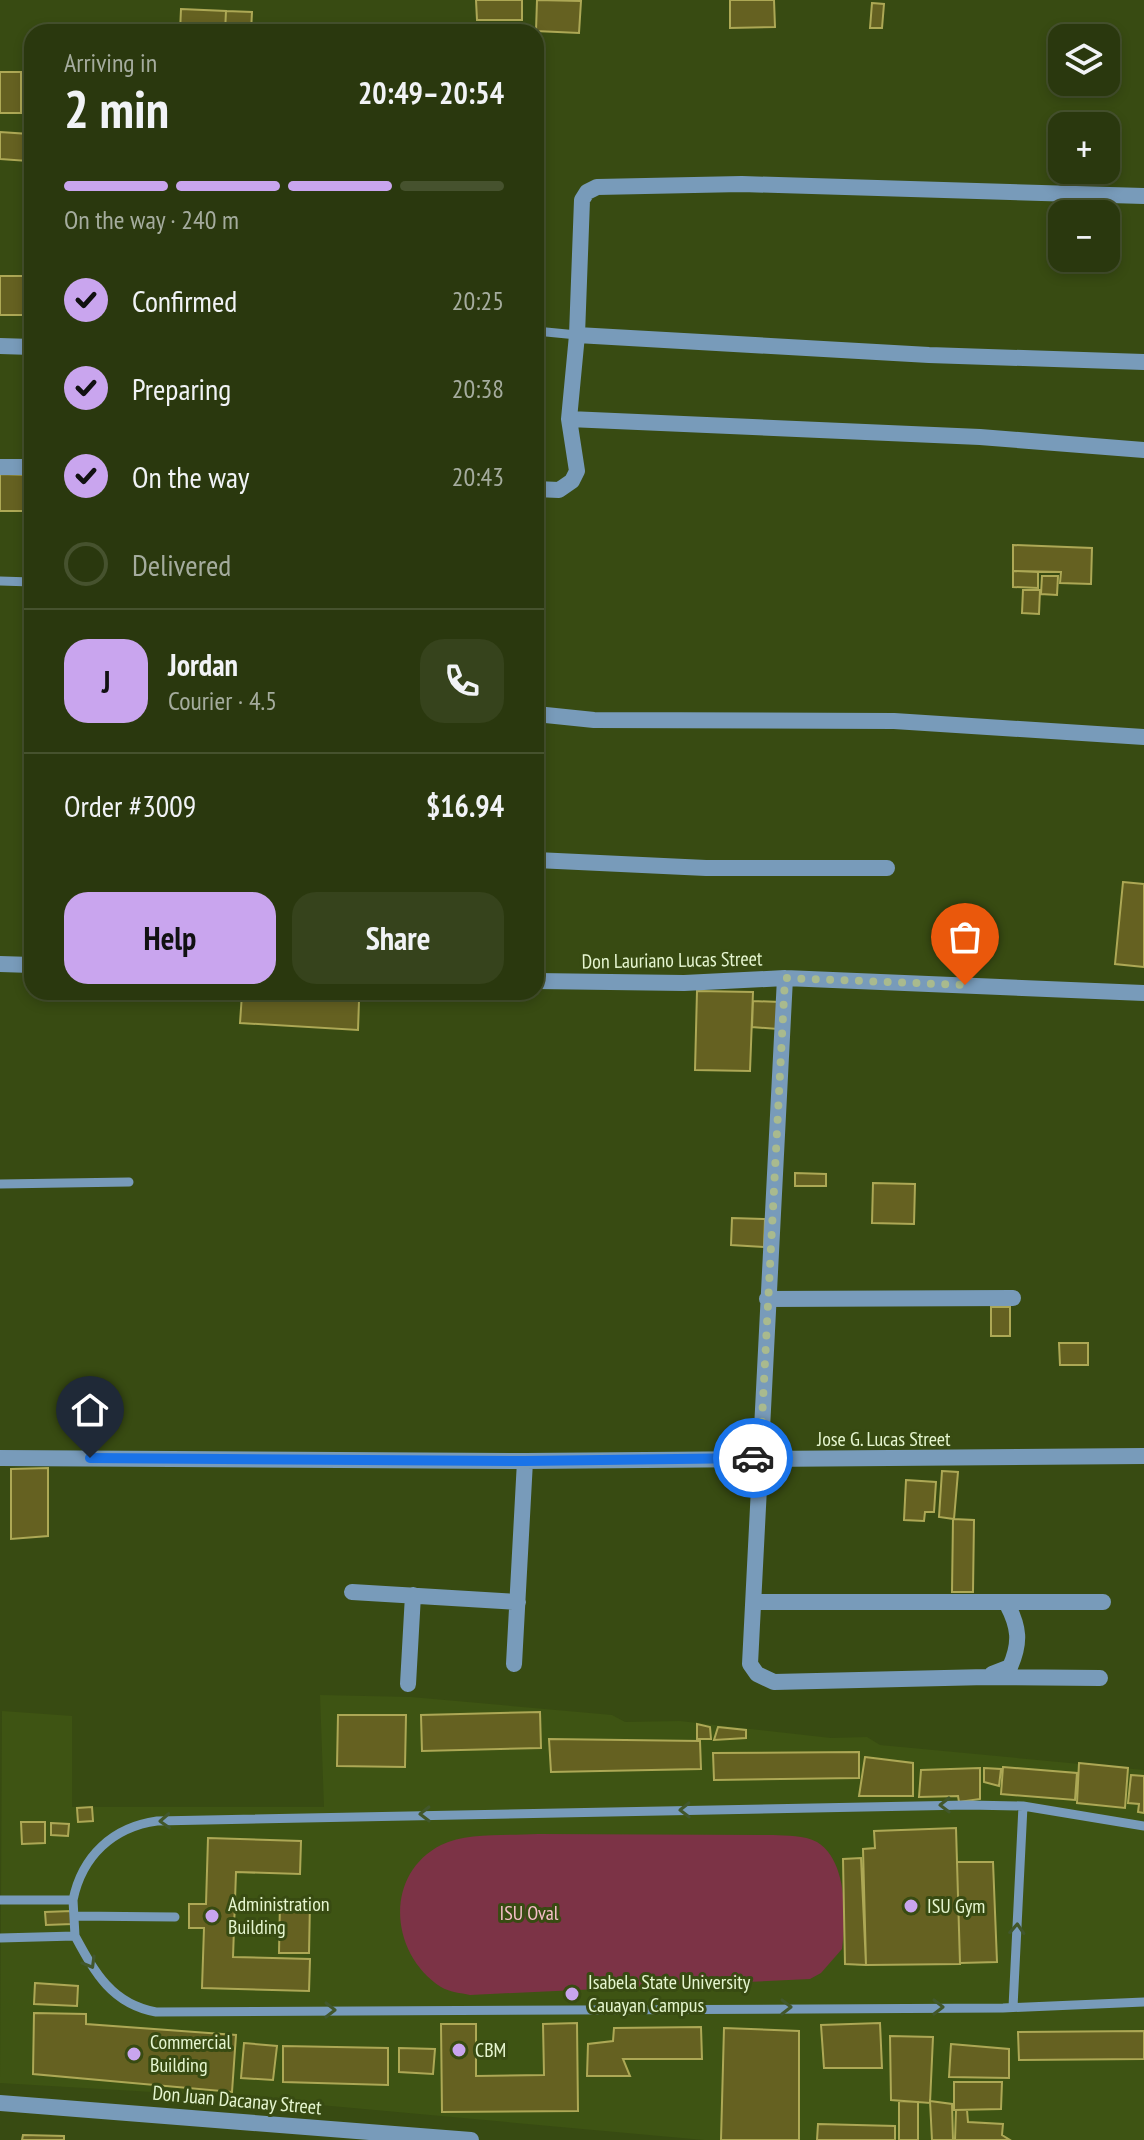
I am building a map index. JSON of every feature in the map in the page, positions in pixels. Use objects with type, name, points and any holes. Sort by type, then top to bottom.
[{"type":"street","points":[[544,489],[559,490],[572,481],[577,471],[569,419],[577,335],[581,209],[587,192],[597,187],[742,184],[1144,196]]},
{"type":"street","points":[[577,335],[929,355],[1144,362]]},
{"type":"street","points":[[0,346],[24,347]]},
{"type":"street","points":[[569,419],[980,437],[1144,450]]},
{"type":"street","points":[[0,467],[24,467]]},
{"type":"street","points":[[544,715],[594,720],[894,721],[1144,737]]},
{"type":"street","points":[[544,860],[706,868],[887,868]]},
{"type":"street","points":[[0,964],[24,965]]},
{"type":"street","points":[[785,978],[750,1664],[763,1679],[774,1682],[1100,1678]]},
{"type":"street","name":"Don Lauriano Lucas Street","points":[[544,981],[684,983],[785,978],[1144,993]]},
{"type":"street","points":[[767,1299],[1013,1298]]},
{"type":"street","name":"Jose G. Lucas Street","points":[[0,1458],[525,1461],[1144,1456]]},
{"type":"street","points":[[514,1664],[525,1461]]},
{"type":"street","points":[[352,1592],[518,1602]]},
{"type":"street","points":[[408,1684],[413,1595]]},
{"type":"street","points":[[754,1602],[1103,1602]]},
{"type":"street","points":[[987,1677],[1010,1667],[1015,1655],[1018,1626],[1007,1604]]},
{"type":"street","name":"Don Juan Dacanay Street","points":[[0,2103],[471,2140]]},
{"type":"lane","points":[[544,332],[577,335]]},
{"type":"lane","points":[[0,581],[24,582]]},
{"type":"lane","points":[[0,1184],[129,1182]]},
{"type":"lane","points":[[1013,2007],[1023,1806]]},
{"type":"lane","points":[[1144,1826],[1023,1806],[157,1821],[122,1830],[95,1852],[73,1900],[75,1936],[92,1968],[112,1993],[138,2008],[156,2012],[1013,2007],[1144,2002]]},
{"type":"lane","points":[[0,1900],[73,1900]]},
{"type":"lane","points":[[74,1916],[175,1917]]},
{"type":"lane","points":[[0,1938],[75,1936]]},
{"type":"shaded area","name":"Isabela State University Cauayan Campus","points":[[320,1695],[411,1697],[612,1715],[625,1722],[680,1721],[831,1738],[867,1737],[880,1745],[1144,1770],[1144,2140],[704,2140],[220,2096],[0,2083],[2,1711],[72,1716],[72,1807],[324,1807]]},
{"type":"green space","name":"ISU Oval","points":[[773,1835],[812,1840],[827,1851],[840,1876],[844,1907],[842,1949],[821,1973],[810,1979],[470,1995],[441,1987],[424,1973],[411,1955],[403,1935],[400,1915],[402,1894],[409,1875],[422,1858],[451,1841],[475,1836]]},
{"type":"building","points":[[476,0],[522,0],[522,20],[477,20]]},
{"type":"building","points":[[537,0],[581,1],[579,33],[544,31],[544,24],[536,24]]},
{"type":"building","points":[[730,0],[774,0],[775,27],[730,28]]},
{"type":"building","points":[[872,3],[884,4],[882,28],[870,28]]},
{"type":"building","points":[[181,9],[226,11],[225,24],[180,24]]},
{"type":"building","points":[[226,11],[252,12],[251,24],[225,24]]},
{"type":"building","points":[[0,72],[21,72],[21,113],[0,113]]},
{"type":"building","points":[[0,132],[24,134],[24,161],[0,159]]},
{"type":"building","points":[[0,276],[24,276],[24,315],[0,315]]},
{"type":"building","points":[[0,474],[24,475],[24,511],[0,511]]},
{"type":"building","points":[[1013,545],[1092,548],[1091,584],[1060,583],[1061,572],[1013,571]]},
{"type":"building","points":[[1013,571],[1038,572],[1038,588],[1013,587]]},
{"type":"building","points":[[1042,576],[1058,576],[1057,595],[1041,594]]},
{"type":"building","points":[[1023,590],[1040,590],[1039,614],[1022,613]]},
{"type":"building","points":[[1123,882],[1144,884],[1144,967],[1115,964]]},
{"type":"building","points":[[697,991],[753,992],[750,1071],[695,1070]]},
{"type":"building","points":[[242,1000],[359,1001],[358,1030],[240,1023]]},
{"type":"building","points":[[753,1001],[780,1002],[778,1029],[752,1027]]},
{"type":"building","points":[[795,1173],[826,1174],[826,1186],[795,1186]]},
{"type":"building","points":[[873,1183],[915,1184],[914,1224],[872,1223]]},
{"type":"building","points":[[732,1218],[765,1219],[764,1247],[731,1245]]},
{"type":"building","points":[[991,1307],[1010,1307],[1010,1336],[991,1336]]},
{"type":"building","points":[[1059,1343],[1088,1343],[1088,1365],[1060,1365]]},
{"type":"building","points":[[48,1468],[48,1536],[11,1539],[11,1469]]},
{"type":"building","points":[[942,1471],[958,1472],[954,1519],[939,1517]]},
{"type":"building","points":[[906,1480],[936,1482],[934,1512],[925,1512],[924,1521],[904,1520]]},
{"type":"building","points":[[953,1519],[974,1520],[973,1592],[952,1592]]},
{"type":"building","points":[[540,1712],[541,1748],[422,1751],[421,1715]]},
{"type":"building","points":[[338,1715],[406,1715],[405,1767],[337,1766]]},
{"type":"building","points":[[697,1724],[710,1727],[711,1739],[697,1739]]},
{"type":"building","points":[[718,1727],[746,1730],[746,1738],[714,1740]]},
{"type":"building","points":[[549,1739],[700,1741],[701,1769],[551,1772]]},
{"type":"building","points":[[859,1752],[859,1778],[714,1780],[713,1753]]},
{"type":"building","points":[[865,1757],[913,1763],[913,1796],[859,1796]]},
{"type":"building","points":[[1079,1763],[1128,1768],[1125,1808],[1077,1803]]},
{"type":"building","points":[[1003,1767],[1077,1773],[1075,1800],[1001,1794]]},
{"type":"building","points":[[980,1768],[980,1799],[959,1802],[958,1796],[919,1797],[921,1770]]},
{"type":"building","points":[[984,1768],[1001,1769],[999,1786],[984,1782]]},
{"type":"building","points":[[1131,1775],[1144,1776],[1144,1813],[1138,1812],[1139,1804],[1128,1803]]},
{"type":"building","points":[[92,1807],[93,1821],[78,1822],[77,1808]]},
{"type":"building","points":[[21,1822],[45,1822],[45,1843],[22,1844]]},
{"type":"building","points":[[51,1823],[69,1824],[68,1836],[51,1835]]},
{"type":"building","name":"ISU Gym","points":[[956,1828],[960,1964],[866,1965],[863,1849],[875,1848],[874,1831]]},
{"type":"building","name":"Administration Building","points":[[208,1838],[301,1841],[300,1874],[236,1872],[233,1957],[310,1959],[309,1991],[202,1988],[204,1928],[189,1928],[189,1904],[206,1904]]},
{"type":"building","points":[[861,1858],[866,1965],[845,1964],[843,1859]]},
{"type":"building","points":[[957,1862],[993,1862],[997,1962],[960,1963]]},
{"type":"building","points":[[280,1902],[310,1902],[309,1953],[279,1953]]},
{"type":"building","points":[[71,1911],[72,1924],[46,1925],[45,1912]]},
{"type":"building","points":[[35,1983],[78,1986],[77,2006],[34,2004]]},
{"type":"building","name":"Commercial Building","points":[[34,2013],[86,2014],[86,2024],[236,2035],[232,2092],[33,2074]]},
{"type":"building","name":"CBM","points":[[577,2023],[578,2111],[442,2112],[441,2024],[476,2024],[476,2076],[544,2075],[543,2024]]},
{"type":"building","points":[[880,2023],[882,2068],[824,2068],[821,2025]]},
{"type":"building","points":[[701,2027],[702,2059],[623,2059],[630,2076],[587,2076],[588,2044],[613,2041],[614,2028]]},
{"type":"building","points":[[724,2028],[799,2031],[799,2140],[721,2140]]},
{"type":"building","points":[[1144,2031],[1144,2059],[1019,2060],[1018,2032]]},
{"type":"building","points":[[890,2036],[933,2037],[930,2103],[891,2100]]},
{"type":"building","points":[[244,2043],[277,2046],[273,2080],[241,2078]]},
{"type":"building","points":[[951,2044],[1009,2049],[1009,2078],[949,2077]]},
{"type":"building","points":[[283,2046],[388,2048],[388,2085],[283,2082]]},
{"type":"building","points":[[399,2048],[435,2049],[433,2074],[399,2072]]},
{"type":"building","points":[[954,2082],[1002,2082],[1001,2109],[954,2110]]},
{"type":"building","points":[[899,2101],[918,2102],[918,2140],[899,2140]]},
{"type":"building","points":[[930,2101],[952,2104],[953,2140],[932,2140]]},
{"type":"building","points":[[956,2110],[967,2110],[968,2122],[1003,2124],[1002,2135],[1010,2140],[955,2140]]},
{"type":"building","points":[[818,2124],[895,2126],[895,2140],[817,2140]]},
{"type":"building","points":[[23,2135],[64,2136],[64,2140],[22,2140]]},
{"type":"way so far","points":[[753,1458],[760,1458],[785,978],[965,985]]},
{"type":"place","name":"ISU Gym","points":[[911,1906]]},
{"type":"place","name":"Administration Building","points":[[212,1916]]},
{"type":"place","name":"Isabela State University Cauayan Campus","points":[[572,1994]]},
{"type":"place","name":"CBM","points":[[459,2050]]},
{"type":"place","name":"Commercial Building","points":[[134,2054]]},
{"type":"route","points":[[90,1458],[525,1461],[753,1458]]}]
